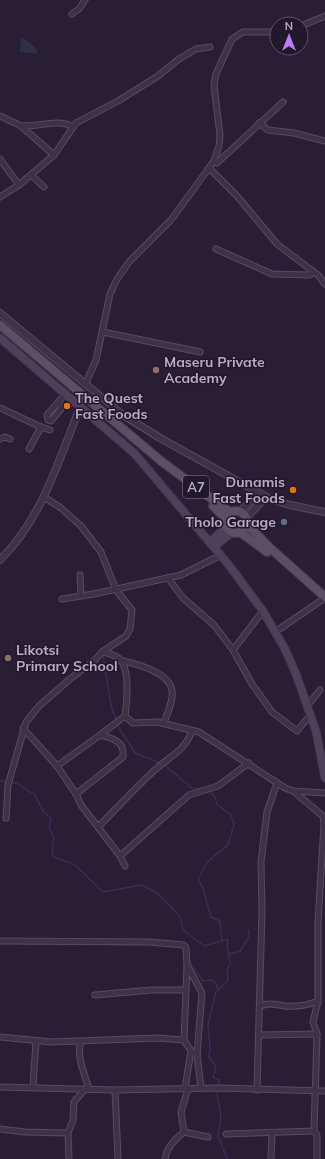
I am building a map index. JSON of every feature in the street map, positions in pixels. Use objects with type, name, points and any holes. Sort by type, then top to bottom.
[{"type":"main road","name":"A7","points":[[0,325],[162,461],[231,512]]},
{"type":"main road","points":[[0,338],[81,405],[134,452],[221,555],[263,611],[296,674],[308,705],[325,778]]},
{"type":"main road","name":"A7","points":[[162,461],[170,471],[236,532],[302,577]]},
{"type":"main road","points":[[212,544],[231,512],[240,512]]},
{"type":"main road","name":"A7","points":[[240,512],[302,577],[325,598]]},
{"type":"main road","points":[[212,544],[236,532],[247,521]]},
{"type":"street","points":[[72,14],[79,9],[85,0]]},
{"type":"street","points":[[309,23],[325,16]]},
{"type":"street","points":[[86,383],[96,360],[110,294],[120,273],[171,220],[210,169],[214,161],[219,146],[220,135],[214,85],[217,69],[232,39],[243,32],[269,32]]},
{"type":"street","points":[[0,198],[19,186],[54,155],[76,123],[118,101],[158,76],[179,59],[196,49],[210,47]]},
{"type":"street","points":[[214,161],[217,162],[283,102]]},
{"type":"street","points":[[0,116],[21,126],[54,155]]},
{"type":"street","points":[[21,126],[68,123],[73,127]]},
{"type":"street","points":[[259,123],[268,130],[294,133],[325,141]]},
{"type":"street","points":[[0,158],[19,186]]},
{"type":"street","points":[[210,169],[237,196],[277,244],[313,271],[325,284]]},
{"type":"street","points":[[30,175],[44,187]]},
{"type":"street","points":[[216,249],[272,274],[310,275],[313,271]]},
{"type":"street","points":[[0,313],[123,415],[160,438],[266,497],[290,505],[325,512]]},
{"type":"street","points":[[103,332],[200,352]]},
{"type":"street","points":[[59,402],[66,393]]},
{"type":"street","points":[[0,560],[12,548],[44,497],[81,405]]},
{"type":"street","points":[[0,408],[50,430]]},
{"type":"street","points":[[29,449],[41,427]]},
{"type":"street","points":[[0,438],[5,437],[10,439]]},
{"type":"street","points":[[240,512],[260,493]]},
{"type":"street","points":[[6,818],[8,785],[23,728],[39,706],[102,652],[126,636],[130,629],[132,610],[116,590],[101,552],[81,526],[61,508],[44,497]]},
{"type":"street","points":[[247,521],[266,497]]},
{"type":"street","points":[[62,599],[116,590],[181,575],[221,555]]},
{"type":"street","points":[[80,575],[81,595]]},
{"type":"street","points":[[168,578],[182,598],[214,624],[233,650],[252,684],[272,712],[297,731],[308,719],[312,717]]},
{"type":"street","points":[[275,632],[325,598]]},
{"type":"street","points":[[233,650],[263,611]]},
{"type":"street","points":[[102,652],[113,655],[120,660],[153,670],[169,684],[172,691],[171,699],[164,723]]},
{"type":"street","points":[[57,766],[125,716],[127,680],[120,660]]},
{"type":"street","points":[[308,705],[320,690]]},
{"type":"street","points":[[125,716],[133,723],[164,723],[192,731],[209,738],[285,788],[293,791],[325,793]]},
{"type":"street","points":[[23,728],[57,766],[76,794],[81,805],[120,856],[125,866]]},
{"type":"street","points":[[98,827],[158,767],[174,756],[185,745],[192,731]]},
{"type":"street","points":[[76,794],[123,756],[123,750],[117,740],[100,735]]},
{"type":"street","points":[[120,856],[189,795],[218,786],[249,763]]},
{"type":"street","points":[[257,1090],[260,1006],[261,862],[267,812],[277,783]]},
{"type":"street","points":[[293,791],[323,816],[318,921],[318,1001],[314,1022],[318,1034],[314,1131],[317,1135],[317,1159]]},
{"type":"street","points":[[0,941],[177,943],[186,948],[187,965],[184,1040],[190,1051],[197,1055]]},
{"type":"street","points":[[187,965],[202,993],[197,1055],[201,1088]]},
{"type":"street","points":[[95,995],[152,990],[185,990]]},
{"type":"street","points":[[260,1006],[266,1004],[286,1006],[304,1005],[318,1001]]},
{"type":"street","points":[[259,1035],[318,1034]]},
{"type":"street","points":[[0,1037],[36,1041],[81,1042],[145,1039],[184,1040]]},
{"type":"street","points":[[33,1087],[36,1041]]},
{"type":"street","points":[[81,1042],[79,1047],[80,1059],[87,1089]]},
{"type":"street","points":[[184,1132],[180,1112],[187,1089],[190,1051]]},
{"type":"street","points":[[0,1087],[116,1090],[201,1088],[325,1091]]},
{"type":"street","points":[[69,1159],[68,1133],[73,1120],[74,1102],[87,1089]]},
{"type":"street","points":[[116,1090],[118,1159]]},
{"type":"street","points":[[0,1129],[25,1132],[68,1133]]},
{"type":"street","points":[[226,1134],[314,1131]]},
{"type":"street","points":[[184,1132],[208,1137]]},
{"type":"street","points":[[166,1159],[167,1152],[173,1142],[184,1132]]},
{"type":"street","points":[[270,1159],[272,1133]]},
{"type":"shaded area","points":[[21,38],[31,44],[36,49],[38,54],[20,52]]},
{"type":"waterway","points":[[103,655],[111,705],[118,726],[135,753],[160,763]]},
{"type":"waterway","points":[[163,764],[192,788],[203,789]]},
{"type":"waterway","points":[[0,781],[17,783],[35,795],[43,811],[51,818],[49,828],[54,837],[52,853],[54,857],[75,865],[103,892],[142,885],[155,892],[166,902],[180,917],[183,930],[204,946],[228,939],[227,945],[230,964],[227,970],[228,980],[216,992],[208,1024],[210,1048],[209,1057],[216,1067],[213,1077],[219,1080],[217,1093],[221,1117],[218,1135],[227,1159]]},
{"type":"waterway","points":[[209,790],[215,797],[217,804],[231,815],[234,824],[228,845],[207,862],[198,880],[203,888],[211,917],[220,921],[222,941]]},
{"type":"waterway","points":[[229,954],[240,951],[249,937],[249,930]]},
{"type":"waterway","points":[[189,961],[203,981],[212,980],[217,985],[218,990]]},
{"type":"place","name":"Maseru Private Academy","points":[[156,370]]},
{"type":"place","name":"The Quest Fast Foods","points":[[67,406]]},
{"type":"place","name":"Dunamis Fast Foods","points":[[293,490]]},
{"type":"place","name":"Tholo Garage","points":[[284,522]]},
{"type":"place","name":"Likotsi Primary School","points":[[8,658]]}]
